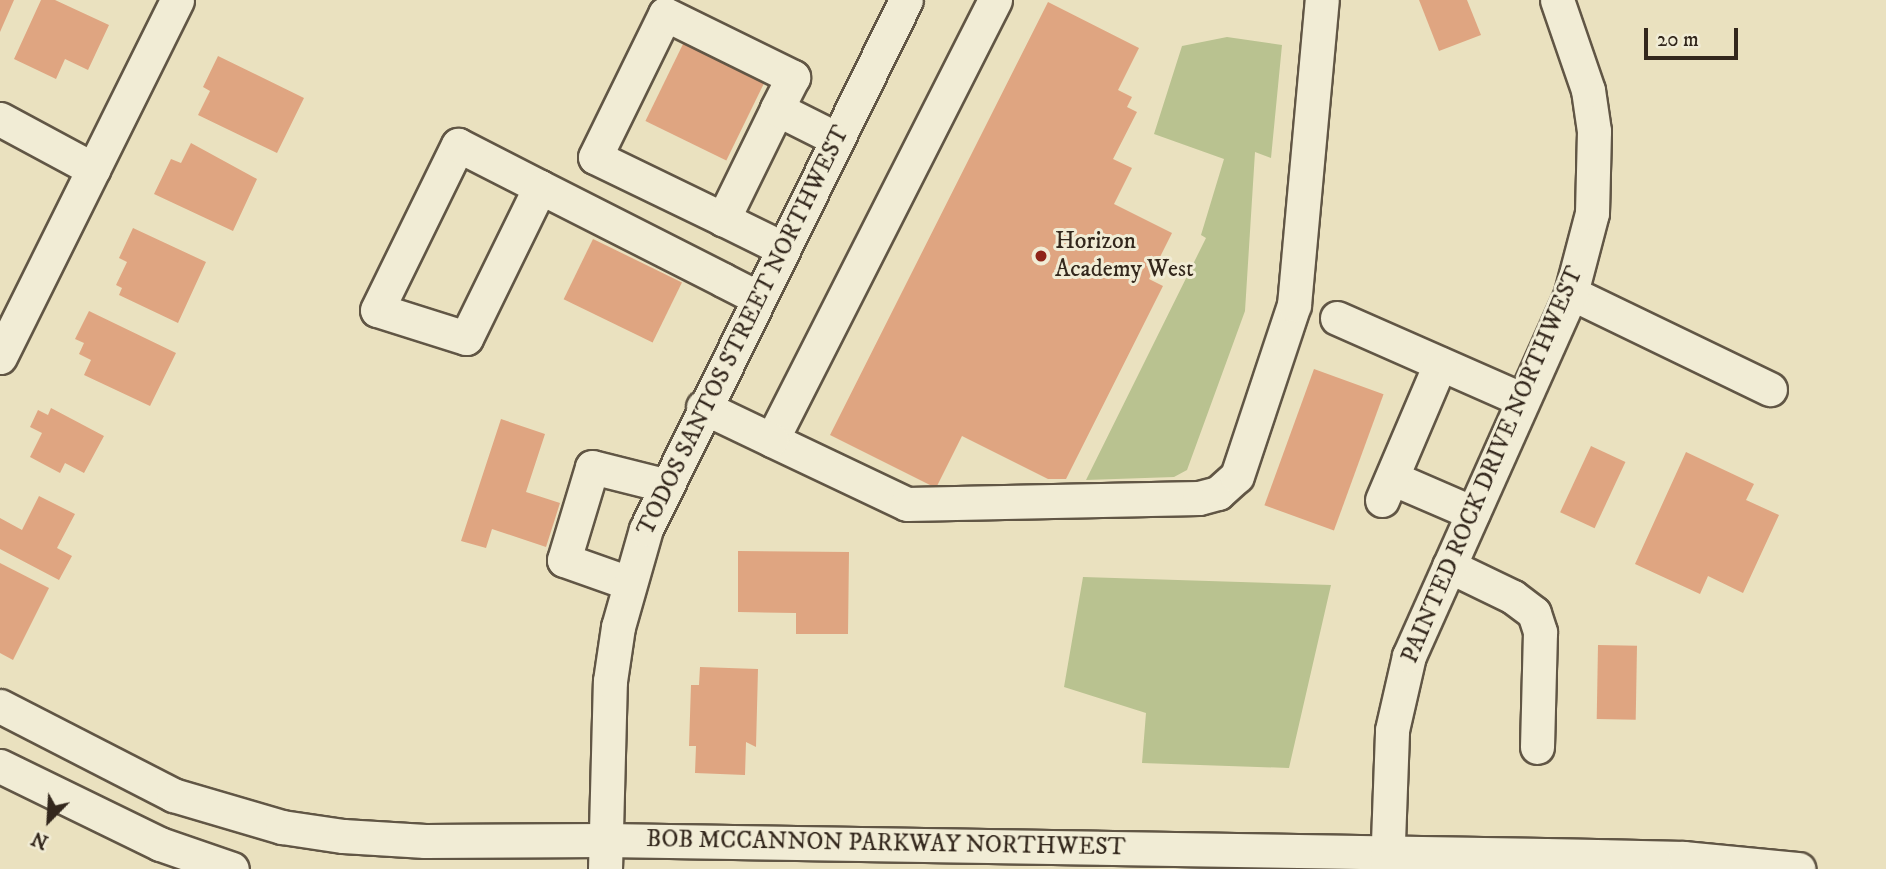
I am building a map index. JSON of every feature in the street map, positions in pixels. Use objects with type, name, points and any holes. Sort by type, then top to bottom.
[{"type":"street","points":[[0,357],[177,0]]},
{"type":"street","name":"TODOS SANTOS STREET NORTHWEST","points":[[605,854],[610,681],[629,583],[664,485],[906,0]]},
{"type":"street","points":[[772,440],[995,0]]},
{"type":"street","points":[[703,407],[888,497],[919,506],[1199,498],[1227,487],[1243,463],[1292,314],[1322,0]]},
{"type":"street","name":"PAINTED ROCK DRIVE NORTHWEST","points":[[1388,860],[1391,743],[1398,693],[1409,656],[1571,293],[1592,213],[1594,131],[1578,50],[1557,0]]},
{"type":"street","points":[[723,219],[793,76],[665,14],[595,157],[782,248]]},
{"type":"street","points":[[777,109],[836,139]]},
{"type":"street","points":[[0,119],[93,169]]},
{"type":"street","points":[[540,187],[466,338],[377,310],[458,145],[758,298]]},
{"type":"street","points":[[1571,293],[1770,389]]},
{"type":"street","points":[[1337,318],[1523,400]]},
{"type":"street","points":[[1440,364],[1387,489],[1473,513]]},
{"type":"street","points":[[629,583],[564,560],[592,467],[664,485]]},
{"type":"street","points":[[1449,566],[1513,597],[1534,613],[1540,632],[1537,747]]},
{"type":"street","name":"BOB MCCANNON PARKWAY NORTHWEST","points":[[0,706],[185,799],[282,827],[424,855],[605,854],[1545,862],[1684,858],[1798,869]]},
{"type":"street","points":[[0,766],[160,844],[232,869]]},
{"type":"green space","points":[[1227,37],[1282,45],[1271,158],[1255,152],[1245,311],[1187,470],[1174,477],[1086,480],[1206,238],[1201,235],[1224,159],[1154,134],[1182,46]]},
{"type":"green space","points":[[1083,577],[1331,585],[1289,768],[1142,763],[1146,713],[1064,687]]},
{"type":"building","points":[[0,0],[14,0],[0,32]]},
{"type":"building","points":[[41,0],[55,0],[109,25],[88,70],[65,59],[56,79],[14,59]]},
{"type":"building","points":[[1419,0],[1467,0],[1481,35],[1439,51]]},
{"type":"building","name":"Horizon Academy West","points":[[1048,2],[1139,48],[1118,90],[1132,97],[1127,107],[1137,112],[1113,159],[1132,168],[1114,204],[1172,233],[1149,279],[1163,286],[1066,479],[1048,479],[962,436],[936,488],[830,435]]},
{"type":"building","points":[[684,42],[765,81],[726,161],[645,121]]},
{"type":"building","points":[[218,56],[304,98],[277,153],[198,115],[210,91],[203,87]]},
{"type":"building","points":[[191,143],[257,179],[233,231],[154,194],[171,159],[181,163]]},
{"type":"building","points":[[133,228],[206,262],[178,323],[119,295],[122,288],[116,285],[127,262],[119,258]]},
{"type":"building","points":[[593,239],[682,282],[653,343],[564,299]]},
{"type":"building","points":[[89,311],[176,353],[150,406],[84,375],[91,360],[79,354],[84,343],[75,339]]},
{"type":"building","points":[[1314,369],[1384,394],[1334,531],[1264,505]]},
{"type":"building","points":[[51,408],[104,436],[84,473],[65,463],[60,473],[30,457],[42,433],[30,427],[38,410],[48,415]]},
{"type":"building","points":[[501,419],[545,434],[526,492],[560,503],[546,547],[492,529],[486,548],[461,541]]},
{"type":"building","points":[[1591,446],[1625,462],[1595,528],[1560,512]]},
{"type":"building","points":[[1686,452],[1754,484],[1746,500],[1779,515],[1743,593],[1708,576],[1700,594],[1635,564]]},
{"type":"building","points":[[39,496],[75,514],[57,548],[72,556],[59,580],[0,549],[0,518],[22,530]]},
{"type":"building","points":[[738,551],[849,552],[848,634],[796,634],[796,613],[738,612]]},
{"type":"building","points":[[0,563],[49,588],[13,660],[0,653]]},
{"type":"building","points":[[1598,645],[1637,646],[1636,720],[1597,719]]},
{"type":"building","points":[[700,667],[758,669],[756,747],[746,742],[745,775],[695,773],[696,746],[689,746],[691,685],[699,685]]},
{"type":"place","name":"Horizon Academy West","points":[[1041,256]]}]
